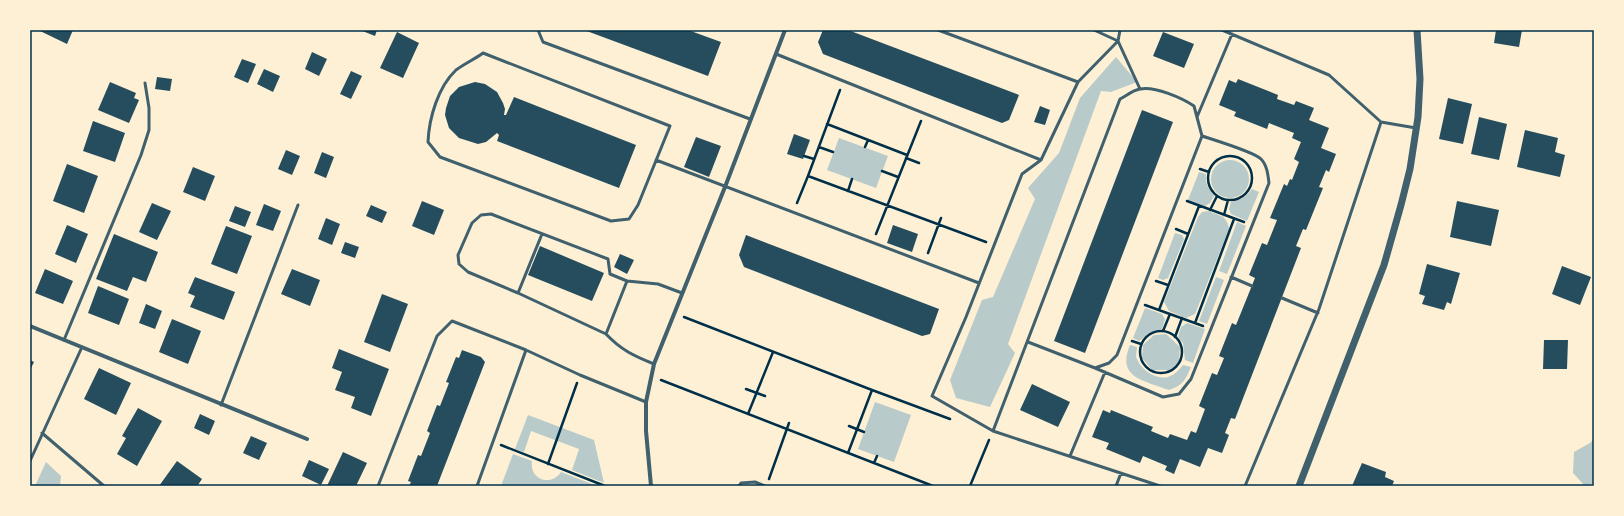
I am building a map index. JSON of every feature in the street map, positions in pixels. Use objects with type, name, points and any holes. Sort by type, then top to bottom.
[{"type":"street","points":[[651,486],[646,431],[646,402],[654,364],[725,187],[785,30]]},
{"type":"street","points":[[1299,486],[1384,265],[1410,168],[1416,128],[1420,79],[1417,30]]},
{"type":"street","points":[[30,326],[306,439]]},
{"type":"lane","points":[[538,30],[543,42],[750,119]]},
{"type":"lane","points":[[938,30],[1078,82]]},
{"type":"lane","points":[[1094,30],[1118,41],[1140,89]]},
{"type":"lane","points":[[1120,30],[1118,41],[1078,82],[1040,160],[1022,174],[932,396],[993,431],[1160,486]]},
{"type":"lane","points":[[1222,30],[1329,75],[1381,122],[1416,128]]},
{"type":"lane","points":[[1197,117],[1232,34]]},
{"type":"lane","points":[[483,53],[670,126],[656,160],[638,205],[629,219],[611,221],[440,157],[428,142],[428,128],[443,87],[457,70],[483,53]]},
{"type":"lane","points":[[776,54],[1040,160]]},
{"type":"lane","points":[[64,340],[141,155],[149,130],[149,108],[145,83]]},
{"type":"lane","points":[[993,431],[1120,99],[1140,89],[1153,89],[1184,100],[1194,106],[1202,136],[1117,355],[1109,363],[1094,368]]},
{"type":"lane","points":[[1245,486],[1318,313],[1381,122]]},
{"type":"lane","points":[[1028,342],[1105,372],[1163,397],[1179,394],[1191,378],[1269,183],[1268,172],[1261,159],[1248,152],[1202,136]]},
{"type":"lane","points":[[656,160],[979,283]]},
{"type":"lane","points":[[221,405],[298,205]]},
{"type":"lane","points":[[654,364],[632,355],[616,344],[606,334],[518,293],[468,272],[459,264],[458,255],[472,223],[481,215],[491,214],[608,259],[610,274],[627,281],[658,284],[682,293]]},
{"type":"lane","points":[[518,293],[542,234]]},
{"type":"lane","points":[[1231,277],[1252,286]]},
{"type":"lane","points":[[606,334],[627,281]]},
{"type":"lane","points":[[1282,298],[1318,313]]},
{"type":"lane","points":[[378,486],[437,336],[452,321],[526,350],[580,375],[646,402]]},
{"type":"lane","points":[[30,461],[82,347]]},
{"type":"lane","points":[[478,486],[526,350]]},
{"type":"lane","points":[[1070,456],[1105,372]]},
{"type":"lane","points":[[42,433],[104,486]]},
{"type":"lane","points":[[1116,486],[1121,473]]},
{"type":"lane","points":[[739,486],[741,483],[755,482],[766,486]]},
{"type":"path","points":[[793,213],[843,81]]},
{"type":"path","points":[[872,242],[924,114]]},
{"type":"path","points":[[827,124],[907,155]]},
{"type":"path","points":[[865,147],[868,140]]},
{"type":"path","points":[[819,147],[833,152]]},
{"type":"path","points":[[804,156],[814,159]]},
{"type":"path","points":[[1236,156],[1243,160],[1252,172],[1252,181],[1247,193],[1241,197],[1229,200],[1217,196],[1212,191],[1209,184],[1208,176],[1210,168],[1222,157],[1236,156]]},
{"type":"path","points":[[906,158],[919,163]]},
{"type":"path","points":[[882,171],[898,177]]},
{"type":"path","points":[[808,176],[994,245]]},
{"type":"path","points":[[848,191],[852,179]]},
{"type":"path","points":[[1210,210],[1217,196]]},
{"type":"path","points":[[1178,198],[1252,225]]},
{"type":"path","points":[[1224,215],[1229,200]]},
{"type":"path","points":[[1159,310],[1199,206]]},
{"type":"path","points":[[924,262],[941,218]]},
{"type":"path","points":[[1194,322],[1234,219]]},
{"type":"path","points":[[1137,302],[1211,328]]},
{"type":"path","points":[[674,313],[954,421]]},
{"type":"path","points":[[1163,331],[1170,314]]},
{"type":"path","points":[[1175,337],[1182,318]]},
{"type":"path","points":[[1163,331],[1170,333],[1175,337],[1181,345],[1182,355],[1180,364],[1165,374],[1148,370],[1142,362],[1140,354],[1141,344],[1147,336],[1163,331]]},
{"type":"path","points":[[748,414],[773,352]]},
{"type":"path","points":[[548,464],[580,375]]},
{"type":"path","points":[[651,376],[933,486]]},
{"type":"path","points":[[746,389],[765,396]]},
{"type":"path","points":[[848,453],[872,390]]},
{"type":"path","points":[[766,486],[789,423]]},
{"type":"path","points":[[849,426],[864,432]]},
{"type":"path","points":[[970,486],[993,431]]},
{"type":"path","points":[[493,442],[605,486]]},
{"type":"path","points":[[874,463],[877,456]]},
{"type":"shaded area","points":[[1116,57],[1137,82],[1111,92],[1101,91],[1008,344],[1015,353],[990,407],[956,398],[950,380],[982,300],[993,297],[1035,199],[1028,188],[1059,153],[1080,98]]},
{"type":"shaded area","points":[[839,138],[888,156],[876,188],[827,170]]},
{"type":"shaded area","points":[[1226,160],[1234,160],[1244,165],[1248,172],[1248,186],[1244,193],[1234,198],[1226,198],[1216,193],[1214,190],[1211,183],[1211,175],[1216,165],[1219,163]]},
{"type":"shaded area","points":[[1199,172],[1206,174],[1207,185],[1214,196],[1210,203],[1205,206],[1188,200]]},
{"type":"shaded area","points":[[1252,189],[1259,192],[1247,221],[1231,214],[1229,209],[1231,202],[1243,198]]},
{"type":"shaded area","points":[[1208,211],[1225,218],[1229,229],[1195,314],[1186,318],[1169,311],[1164,302],[1198,217],[1202,212]]},
{"type":"shaded area","points":[[1237,222],[1246,226],[1227,274],[1219,271]]},
{"type":"shaded area","points":[[1175,233],[1182,235],[1184,239],[1168,278],[1163,280],[1158,278]]},
{"type":"shaded area","points":[[1216,277],[1224,280],[1207,324],[1199,321]]},
{"type":"shaded area","points":[[1145,308],[1162,314],[1165,319],[1162,329],[1151,332],[1139,341],[1133,338]]},
{"type":"shaded area","points":[[1187,323],[1205,329],[1193,363],[1185,360],[1183,343],[1178,337],[1181,327]]},
{"type":"shaded area","points":[[1166,334],[1180,347],[1179,362],[1170,370],[1152,370],[1142,358],[1143,345],[1154,335]]},
{"type":"shaded area","points":[[1130,345],[1137,347],[1136,358],[1145,370],[1154,376],[1163,378],[1168,377],[1183,365],[1191,367],[1187,376],[1181,384],[1169,390],[1142,380],[1130,371],[1127,365],[1127,356]]},
{"type":"shaded area","points":[[875,402],[911,415],[894,462],[858,449]]},
{"type":"shaded area","points":[[528,415],[594,440],[604,483],[572,470],[579,449],[531,431],[524,452],[515,449]]},
{"type":"shaded area","points":[[1594,439],[1594,483],[1585,486],[1573,473],[1574,452]]},
{"type":"shaded area","points":[[513,454],[532,461],[534,473],[537,477],[542,479],[552,479],[557,477],[561,472],[597,486],[501,486]]},
{"type":"shaded area","points":[[46,462],[61,476],[60,486],[35,486]]},
{"type":"building","points":[[38,30],[73,30],[67,44]]},
{"type":"building","points":[[360,30],[377,30],[375,36]]},
{"type":"building","points":[[584,30],[688,30],[721,42],[708,76]]},
{"type":"building","points":[[823,30],[848,30],[1019,95],[1009,120],[1002,123],[823,54],[818,42]]},
{"type":"building","points":[[1496,30],[1522,30],[1519,47],[1494,43]]},
{"type":"building","points":[[397,32],[419,43],[403,78],[380,68]]},
{"type":"building","points":[[1163,32],[1194,44],[1184,68],[1153,56]]},
{"type":"building","points":[[312,52],[327,59],[319,76],[305,69]]},
{"type":"building","points":[[242,59],[256,64],[248,83],[234,77]]},
{"type":"building","points":[[264,69],[280,76],[273,92],[257,84]]},
{"type":"building","points":[[351,71],[362,76],[351,99],[340,94]]},
{"type":"building","points":[[157,77],[172,79],[170,91],[155,89]]},
{"type":"building","points":[[1238,79],[1278,95],[1277,99],[1294,105],[1296,101],[1314,108],[1309,120],[1329,128],[1321,148],[1336,154],[1329,172],[1326,170],[1319,187],[1323,188],[1306,230],[1303,229],[1296,246],[1301,248],[1235,419],[1231,418],[1225,433],[1229,435],[1222,453],[1208,448],[1200,467],[1180,459],[1174,474],[1165,470],[1167,466],[1143,456],[1140,463],[1106,449],[1109,443],[1092,437],[1103,410],[1110,413],[1111,410],[1153,427],[1151,431],[1168,438],[1170,434],[1187,440],[1191,431],[1196,433],[1205,409],[1199,406],[1212,373],[1217,375],[1224,358],[1219,356],[1232,323],[1236,325],[1255,278],[1249,275],[1262,243],[1267,245],[1277,220],[1270,218],[1284,184],[1287,186],[1290,179],[1292,180],[1299,162],[1294,159],[1301,142],[1292,138],[1294,133],[1269,123],[1267,129],[1234,116],[1236,112],[1219,105],[1229,80],[1236,83]]},
{"type":"building","points":[[110,82],[136,93],[134,98],[139,100],[129,123],[98,110]]},
{"type":"building","points":[[475,82],[485,84],[497,92],[505,109],[504,115],[506,115],[514,97],[636,145],[619,188],[497,141],[499,135],[497,133],[486,142],[478,144],[459,138],[449,128],[445,115],[446,108],[450,96],[459,87]]},
{"type":"building","points":[[1448,98],[1472,104],[1463,144],[1439,139]]},
{"type":"building","points":[[1040,106],[1050,110],[1045,125],[1034,122]]},
{"type":"building","points":[[1142,110],[1173,122],[1085,353],[1054,341]]},
{"type":"building","points":[[1479,117],[1507,124],[1499,160],[1471,154]]},
{"type":"building","points":[[93,121],[125,133],[115,162],[83,151]]},
{"type":"building","points":[[1525,130],[1558,138],[1555,152],[1565,155],[1560,177],[1517,167]]},
{"type":"building","points":[[794,134],[810,140],[803,159],[787,154]]},
{"type":"building","points":[[696,137],[721,146],[709,177],[684,167]]},
{"type":"building","points":[[286,150],[300,156],[292,175],[278,169]]},
{"type":"building","points":[[322,152],[334,157],[326,178],[314,173]]},
{"type":"building","points":[[67,164],[98,176],[84,213],[53,201]]},
{"type":"building","points":[[193,167],[215,176],[205,201],[183,192]]},
{"type":"building","points":[[422,201],[444,210],[434,235],[412,226]]},
{"type":"building","points":[[1457,201],[1499,210],[1491,246],[1450,237]]},
{"type":"building","points":[[152,203],[171,211],[157,240],[139,232]]},
{"type":"building","points":[[264,204],[281,211],[273,231],[256,225]]},
{"type":"building","points":[[371,205],[387,212],[382,223],[366,216]]},
{"type":"building","points":[[235,206],[251,212],[245,227],[229,221]]},
{"type":"building","points":[[326,218],[340,224],[332,245],[318,239]]},
{"type":"building","points":[[67,225],[88,234],[76,263],[55,254]]},
{"type":"building","points":[[893,225],[918,234],[912,252],[887,243]]},
{"type":"building","points":[[226,226],[252,236],[237,274],[211,264]]},
{"type":"building","points":[[114,234],[158,252],[146,282],[133,277],[127,291],[96,279]]},
{"type":"building","points":[[746,235],[939,309],[930,334],[922,336],[744,267],[739,255]]},
{"type":"building","points":[[345,242],[359,247],[355,258],[341,253]]},
{"type":"building","points":[[540,246],[604,273],[592,301],[528,275]]},
{"type":"building","points":[[620,254],[634,260],[627,274],[614,267]]},
{"type":"building","points":[[1427,264],[1460,273],[1451,304],[1447,302],[1444,310],[1422,304],[1425,296],[1419,294]]},
{"type":"building","points":[[1562,266],[1591,277],[1580,305],[1552,294]]},
{"type":"building","points":[[45,269],[73,281],[63,304],[35,293]]},
{"type":"building","points":[[292,269],[320,280],[310,306],[281,294]]},
{"type":"building","points":[[195,277],[235,292],[224,320],[190,307],[195,296],[188,293]]},
{"type":"building","points":[[98,286],[129,299],[119,325],[88,313]]},
{"type":"building","points":[[382,294],[408,304],[390,352],[364,342]]},
{"type":"building","points":[[146,304],[162,311],[155,329],[139,323]]},
{"type":"building","points":[[172,319],[201,331],[188,364],[159,352]]},
{"type":"building","points":[[1544,340],[1568,340],[1567,369],[1543,369]]},
{"type":"building","points":[[339,349],[389,369],[371,416],[351,408],[355,397],[335,390],[342,372],[332,368]]},
{"type":"building","points":[[462,350],[481,357],[485,362],[437,486],[409,486],[411,482],[408,481],[418,455],[421,456],[430,433],[427,431],[437,405],[440,406],[449,383],[446,382],[456,357],[459,358]]},
{"type":"building","points":[[30,360],[34,362],[30,370]]},
{"type":"building","points":[[99,368],[131,383],[116,415],[84,399]]},
{"type":"building","points":[[1032,384],[1070,402],[1058,427],[1020,410]]},
{"type":"building","points":[[138,408],[162,421],[137,466],[117,454],[126,438],[122,436]]},
{"type":"building","points":[[200,414],[215,421],[209,435],[194,428]]},
{"type":"building","points":[[251,436],[267,443],[259,460],[243,453]]},
{"type":"building","points":[[343,452],[367,463],[356,486],[327,486]]},
{"type":"building","points":[[309,460],[329,469],[321,485],[302,476]]},
{"type":"building","points":[[177,461],[202,479],[198,485],[199,486],[159,486]]},
{"type":"building","points":[[1362,463],[1386,472],[1385,477],[1394,481],[1392,486],[1352,486]]}]
